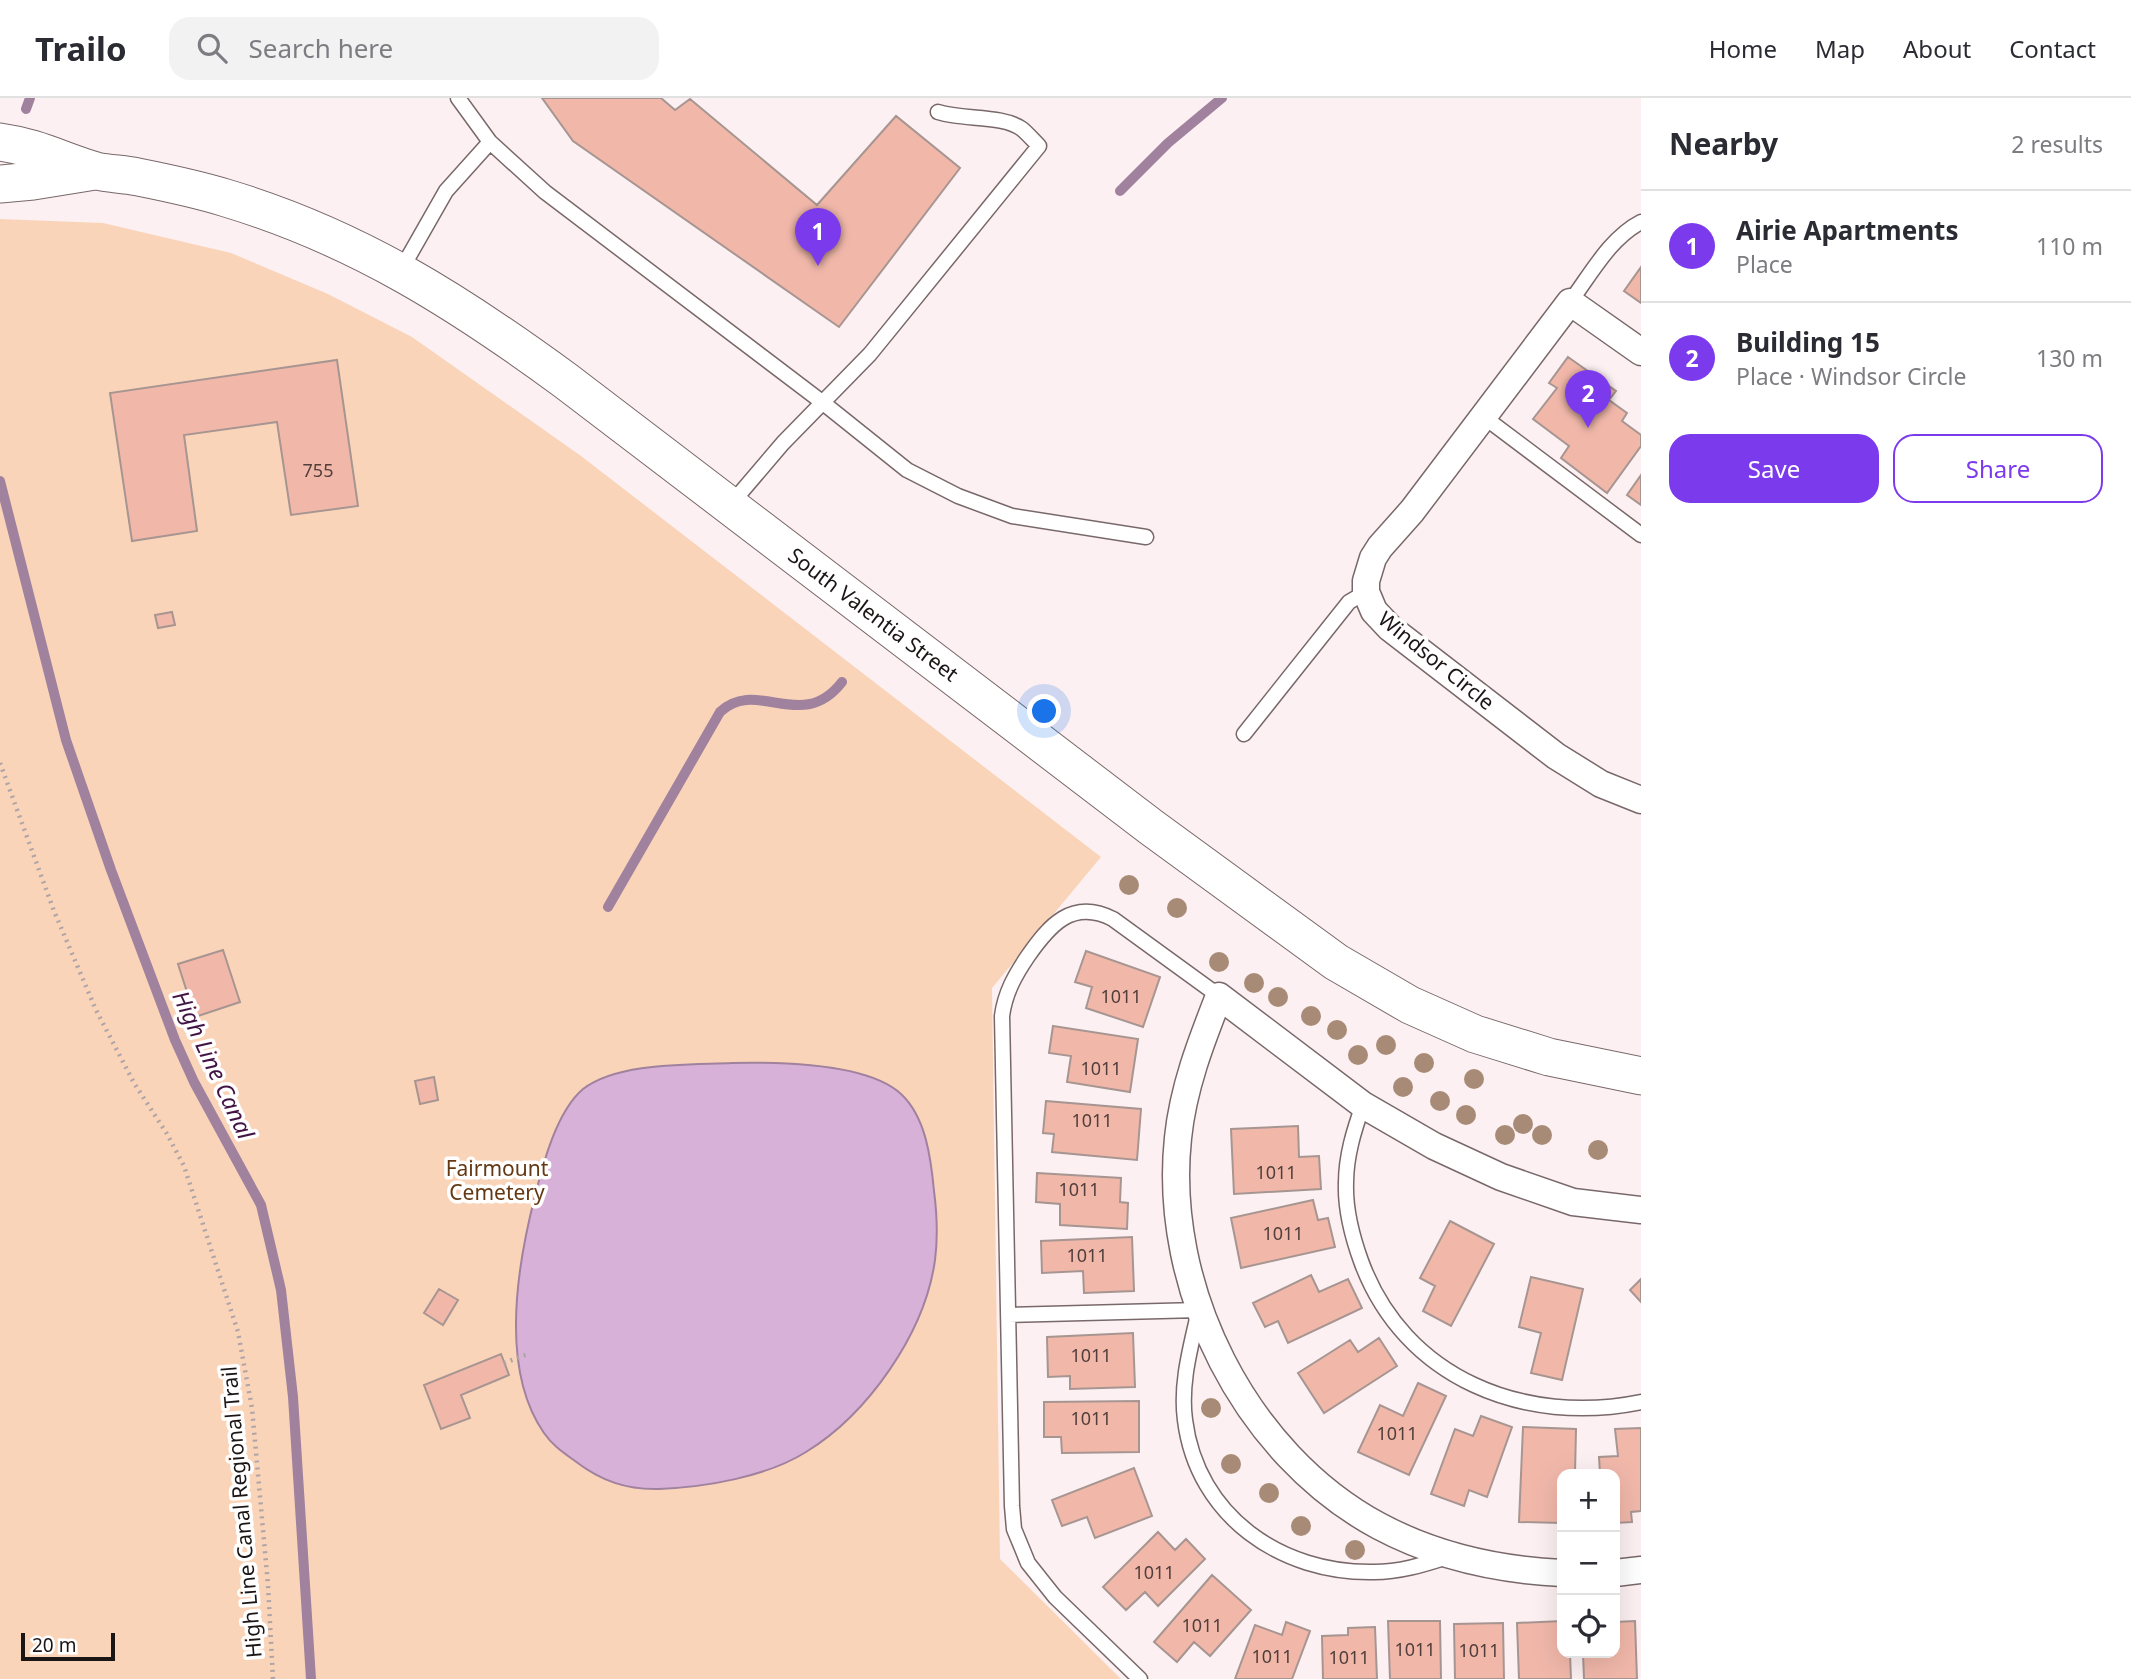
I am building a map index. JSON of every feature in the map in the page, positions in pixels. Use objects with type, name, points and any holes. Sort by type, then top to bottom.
[{"type":"street","name":"South Valentia Street","points":[[0,142],[44,151],[96,171],[188,188],[267,211],[316,230],[401,270],[505,336],[1242,895],[1358,976],[1429,1014],[1485,1037],[1572,1063],[1641,1076]]},
{"type":"street","name":"South Valentia Street","points":[[0,184],[96,171]]},
{"type":"street","points":[[1570,302],[1641,352]]},
{"type":"street","name":"Windsor Circle","points":[[1570,302],[1412,512],[1380,547],[1368,570],[1366,592],[1374,611],[1390,628],[1556,756],[1601,784],[1641,800]]},
{"type":"street","points":[[1557,1572],[1508,1567],[1453,1555],[1396,1534],[1359,1514],[1330,1493],[1288,1455],[1253,1412],[1238,1387],[1199,1310],[1177,1201],[1178,1139],[1190,1075],[1219,996],[1363,1105],[1434,1146],[1531,1188],[1573,1202],[1641,1210]]},
{"type":"street","points":[[1620,1572],[1641,1570]]},
{"type":"lane","points":[[458,98],[490,142],[528,178],[907,470],[929,483],[982,506],[1023,519],[1146,537]]},
{"type":"lane","points":[[729,506],[822,402],[870,354],[1039,146],[1022,129],[1010,123],[938,112]]},
{"type":"lane","points":[[401,270],[446,191],[490,142]]},
{"type":"lane","points":[[1570,302],[1607,252],[1628,229],[1641,222]]},
{"type":"lane","points":[[1485,417],[1641,535]]},
{"type":"lane","points":[[1244,734],[1349,602],[1366,592]]},
{"type":"lane","points":[[1140,1679],[1055,1597],[1028,1563],[1019,1545],[1012,1506],[1003,1016],[1007,994],[1017,973],[1042,936],[1056,921],[1072,914],[1097,913],[1113,919],[1219,996]]},
{"type":"lane","points":[[1363,1105],[1346,1169],[1350,1225],[1366,1275],[1391,1316],[1415,1344],[1453,1374],[1512,1400],[1563,1409],[1596,1409],[1641,1402]]},
{"type":"lane","points":[[1008,1315],[1199,1310],[1185,1380],[1184,1407],[1188,1437],[1198,1470],[1218,1503],[1234,1521],[1272,1548],[1332,1570],[1391,1571],[1419,1566],[1453,1555]]},
{"type":"path","name":"High Line Canal Regional Trail","points":[[0,763],[50,899],[96,1010],[134,1083],[184,1166],[238,1332],[252,1408],[268,1585],[273,1679]]},
{"type":"path","points":[[504,1363],[528,1354]]},
{"type":"green space","name":"Fairmount Cemetery","points":[[0,219],[103,223],[231,253],[328,294],[412,337],[581,456],[1101,857],[992,988],[1000,1559],[1121,1679],[0,1679]]},
{"type":"shaded area","points":[[732,1063],[796,1064],[844,1070],[886,1084],[909,1103],[926,1139],[935,1200],[937,1243],[929,1288],[906,1343],[890,1369],[851,1416],[806,1452],[773,1468],[716,1483],[659,1489],[625,1486],[595,1474],[567,1455],[544,1433],[530,1408],[517,1349],[516,1317],[523,1254],[538,1183],[558,1124],[583,1089],[598,1080],[634,1069]]},
{"type":"building","points":[[542,98],[661,98],[675,110],[690,99],[817,205],[896,116],[960,168],[839,327],[573,141]]},
{"type":"building","points":[[1641,267],[1641,303],[1624,291]]},
{"type":"building","points":[[1568,357],[1616,391],[1609,400],[1627,413],[1622,421],[1641,435],[1641,446],[1607,493],[1561,458],[1569,446],[1533,419],[1557,388],[1549,383]]},
{"type":"building","points":[[337,360],[358,506],[291,515],[277,422],[184,435],[197,531],[132,541],[110,393]]},
{"type":"building","points":[[1641,475],[1641,505],[1627,495]]},
{"type":"building","points":[[172,612],[175,625],[158,628],[155,615]]},
{"type":"building","points":[[223,950],[240,1002],[195,1017],[178,964]]},
{"type":"building","points":[[1086,951],[1160,977],[1143,1027],[1086,1008],[1092,987],[1075,982]]},
{"type":"building","points":[[1053,1026],[1138,1039],[1130,1092],[1067,1082],[1071,1056],[1049,1053]]},
{"type":"building","points":[[434,1077],[438,1100],[420,1104],[415,1081]]},
{"type":"building","points":[[1046,1101],[1141,1109],[1137,1160],[1052,1152],[1054,1134],[1043,1133]]},
{"type":"building","points":[[1298,1126],[1299,1157],[1319,1156],[1321,1189],[1234,1194],[1231,1129]]},
{"type":"building","points":[[1037,1173],[1121,1178],[1120,1202],[1128,1203],[1127,1229],[1060,1225],[1060,1204],[1036,1202]]},
{"type":"building","points":[[1313,1200],[1318,1220],[1328,1218],[1335,1247],[1241,1268],[1231,1218]]},
{"type":"building","points":[[1450,1221],[1494,1244],[1451,1326],[1423,1311],[1435,1286],[1420,1278]]},
{"type":"building","points":[[1132,1237],[1134,1291],[1084,1293],[1083,1271],[1042,1273],[1041,1241]]},
{"type":"building","points":[[1311,1275],[1319,1292],[1348,1279],[1362,1308],[1288,1343],[1278,1321],[1265,1327],[1253,1303]]},
{"type":"building","points":[[1531,1277],[1583,1289],[1562,1380],[1531,1373],[1541,1333],[1519,1327]]},
{"type":"building","points":[[1641,1279],[1641,1302],[1630,1290]]},
{"type":"building","points":[[439,1289],[458,1300],[443,1325],[424,1313]]},
{"type":"building","points":[[1133,1333],[1135,1387],[1070,1389],[1070,1376],[1048,1377],[1047,1337]]},
{"type":"building","points":[[1379,1338],[1397,1366],[1324,1413],[1298,1373],[1350,1340],[1358,1352]]},
{"type":"building","points":[[501,1354],[509,1375],[461,1395],[470,1418],[441,1429],[424,1385]]},
{"type":"building","points":[[1418,1383],[1446,1396],[1409,1475],[1358,1452],[1380,1405],[1403,1416]]},
{"type":"building","points":[[1139,1401],[1139,1452],[1062,1453],[1061,1437],[1044,1437],[1044,1402]]},
{"type":"building","points":[[1481,1416],[1512,1427],[1487,1497],[1469,1490],[1464,1506],[1431,1494],[1455,1429],[1473,1436]]},
{"type":"building","points":[[1523,1427],[1576,1429],[1575,1469],[1557,1469],[1557,1523],[1519,1522]]},
{"type":"building","points":[[1641,1428],[1641,1511],[1631,1512],[1632,1522],[1620,1523],[1620,1469],[1600,1469],[1599,1457],[1618,1456],[1615,1429]]},
{"type":"building","points":[[1134,1468],[1152,1516],[1095,1538],[1087,1517],[1062,1526],[1052,1500]]},
{"type":"building","points":[[1158,1532],[1175,1550],[1186,1539],[1205,1559],[1158,1606],[1145,1592],[1126,1610],[1103,1587]]},
{"type":"building","points":[[1212,1575],[1251,1610],[1210,1656],[1194,1642],[1177,1662],[1154,1642]]},
{"type":"building","points":[[1388,1621],[1440,1621],[1441,1679],[1390,1679]]},
{"type":"building","points":[[1557,1621],[1557,1658],[1570,1658],[1571,1679],[1519,1679],[1517,1623]]},
{"type":"building","points":[[1635,1621],[1637,1679],[1584,1679],[1583,1658],[1620,1658],[1620,1622]]},
{"type":"building","points":[[1286,1622],[1310,1631],[1292,1679],[1235,1679],[1255,1625],[1282,1635]]},
{"type":"building","points":[[1503,1623],[1504,1679],[1455,1679],[1454,1624]]},
{"type":"building","points":[[1375,1627],[1377,1679],[1323,1679],[1322,1636],[1348,1635],[1348,1628]]},
{"type":"waterway","name":"High Line Canal","points":[[26,109],[30,98]]},
{"type":"waterway","points":[[1120,191],[1168,143],[1222,98]]},
{"type":"waterway","name":"High Line Canal","points":[[0,481],[66,740],[111,870],[175,1040],[194,1082],[261,1205],[281,1290],[293,1397],[311,1679]]},
{"type":"waterway","points":[[608,907],[720,712],[734,703],[749,700],[811,704],[827,697],[842,682]]},
{"type":"place","name":"Airie Apartments","points":[[818,266]]},
{"type":"place","name":"Building 15","points":[[1588,428]]}]
